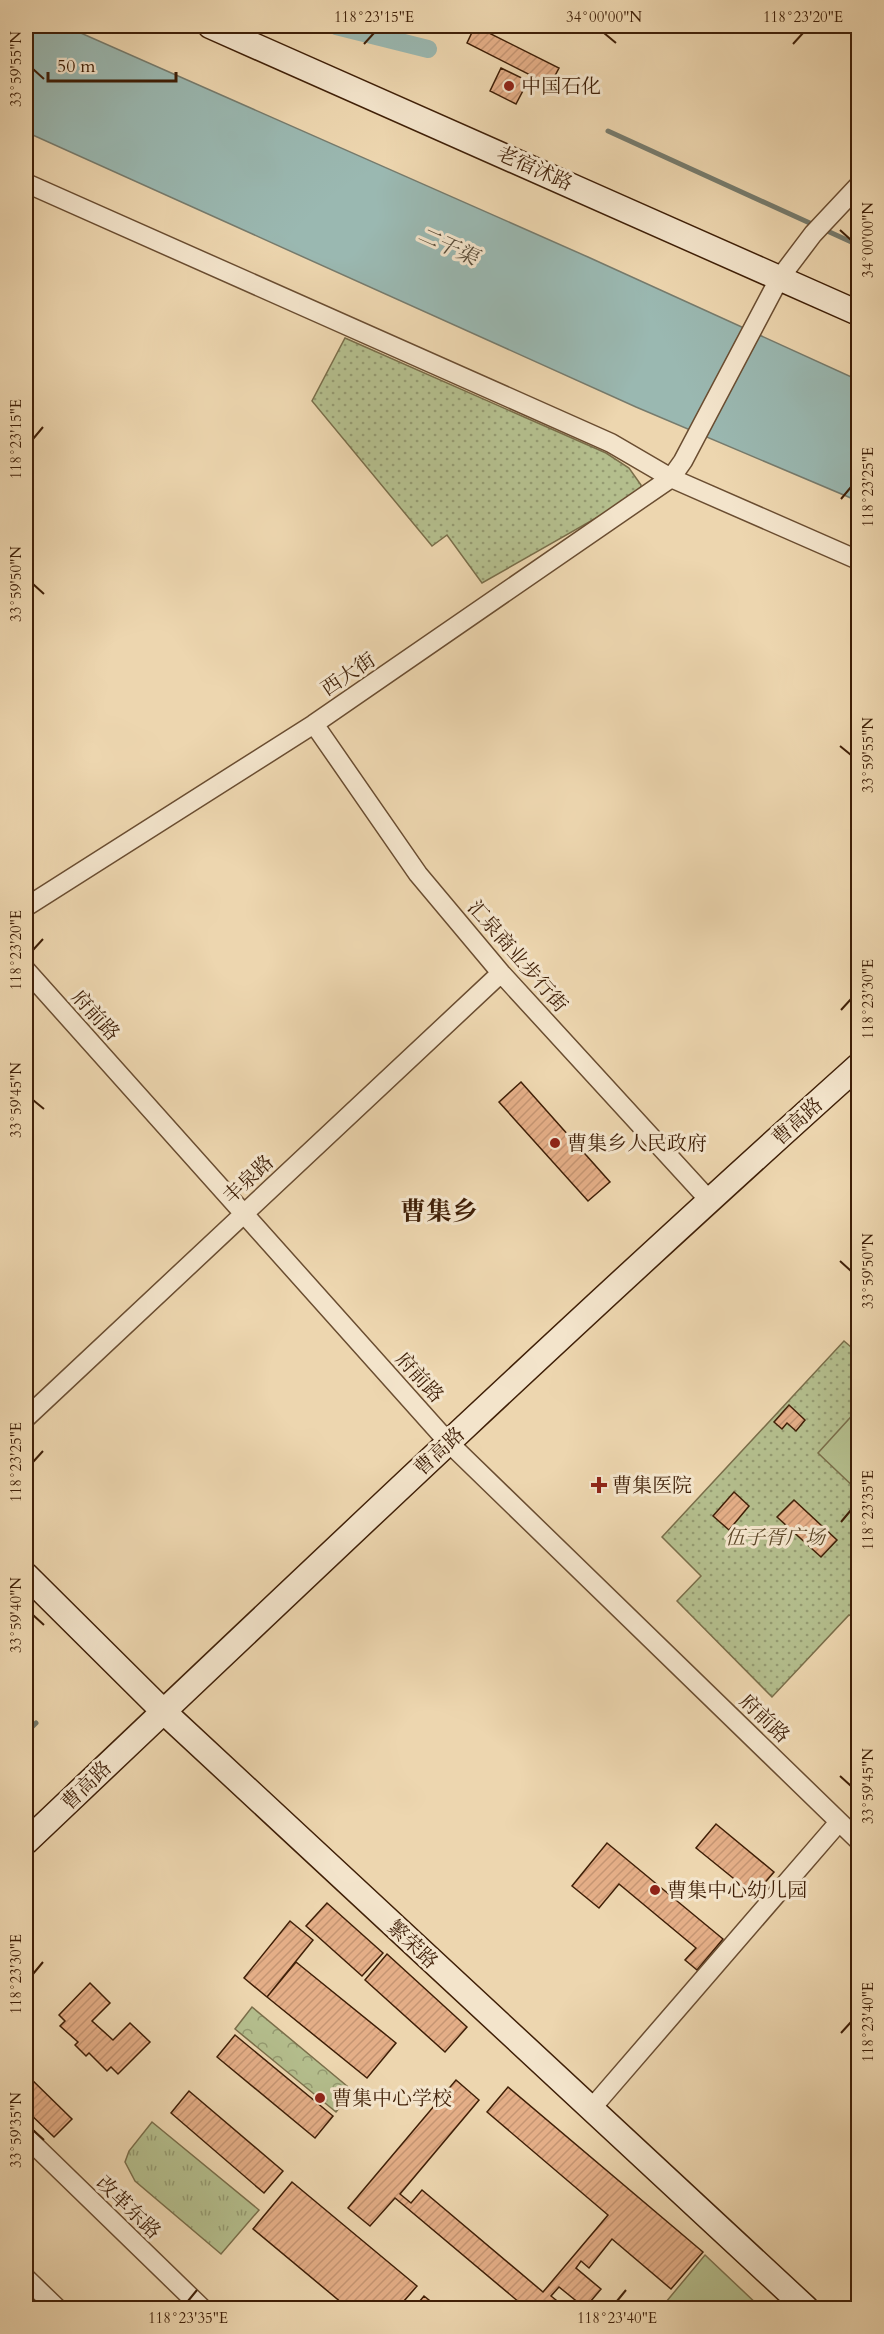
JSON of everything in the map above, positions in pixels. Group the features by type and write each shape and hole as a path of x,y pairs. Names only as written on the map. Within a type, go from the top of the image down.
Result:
{"street":[{"name":"老宿沭路","path":"210,26 858,313"},
{"path":"26,183 611,443 671,478 858,560"},
{"name":"西大街","path":"26,907 314,724 671,478 683,461 779,279 819,228 858,186"},
{"name":"汇泉商业步行街","path":"314,724 418,874 501,973 709,1200"},
{"name":"府前路","path":"26,970 448,1442 858,1840"},
{"name":"丰泉路","path":"26,1418 501,973"},
{"name":"曹高路","path":"26,1842 448,1442 709,1200 858,1066"},
{"name":"繁荣路","path":"26,1575 163,1711 806,2308"},
{"path":"591,2109 839,1821"},
{"name":"改革东路","path":"26,2137 202,2308"},
{"path":"26,2278 57,2308"}],"green space":[{"path":"345,338 606,453 629,468 641,485 640,493 482,583 447,535 432,546 312,401"},
{"name":"伍子胥广场","path":"844,1341 858,1353 858,1619 849,1615 772,1697 677,1601 701,1576 662,1537"},
{"path":"858,1409 858,1491 818,1453"},
{"path":"252,2007 353,2091 336,2112 235,2029"},
{"path":"152,2122 259,2210 221,2254 135,2181 125,2162 129,2151"},
{"path":"705,2255 761,2308 661,2308"}],"water":[{"name":"二干渠","path":"26,26 65,26 588,257 858,380 858,501 636,407 26,132"}],"building":[{"path":"475,26 559,68 550,85 467,43"},
{"name":"中国石化","path":"501,68 528,81 516,104 490,91"},
{"path":"521,1082 610,1182 588,1201 499,1102"},
{"path":"789,1405 805,1420 796,1431 787,1423 782,1429 774,1422"},
{"path":"734,1492 749,1506 729,1530 713,1516"},
{"path":"794,1500 837,1540 821,1557 777,1517"},
{"path":"716,1824 774,1872 754,1895 696,1848"},
{"path":"607,1843 723,1939 697,1970 685,1960 696,1948 619,1884 599,1908 572,1886"},
{"path":"327,1903 383,1953 362,1976 306,1926"},
{"path":"290,1921 313,1940 267,1997 244,1978"},
{"path":"387,1954 467,2027 445,2052 365,1980"},
{"path":"296,1962 396,2043 367,2078 267,1997"},
{"path":"90,1983 110,2003 92,2021 113,2040 130,2023 150,2042 118,2074 111,2067 107,2071 89,2053 86,2056 75,2045 78,2042 60,2026 65,2021 59,2015"},
{"path":"235,2035 333,2116 315,2138 217,2057"},
{"path":"26,2074 72,2119 54,2137 26,2110"},
{"path":"456,2080 479,2100 400,2194 411,2203 422,2190 543,2292 608,2215 487,2112 508,2087 703,2252 671,2289 612,2239 589,2268 581,2261 576,2268 601,2289 585,2308 559,2287 551,2296 566,2308 526,2308 395,2198 370,2226 348,2208"},
{"path":"189,2091 283,2171 264,2193 171,2113"},
{"path":"292,2182 417,2286 404,2301 413,2308 348,2308 253,2229"},
{"path":"424,2296 439,2308 414,2308"}],"waterway":[{"path":"336,26 428,49"},
{"path":"608,131 858,245"},
{"path":"26,1733 36,1723"}],"place":[{"name":"中国石化","path":"509,86"},
{"name":"曹集乡人民政府","path":"555,1143"},
{"name":"曹集医院","path":"599,1485"},
{"name":"曹集中心幼儿园","path":"655,1890"},
{"name":"曹集中心学校","path":"320,2098"}],"district":[{"name":"曹集乡","path":"439,1211"}]}
